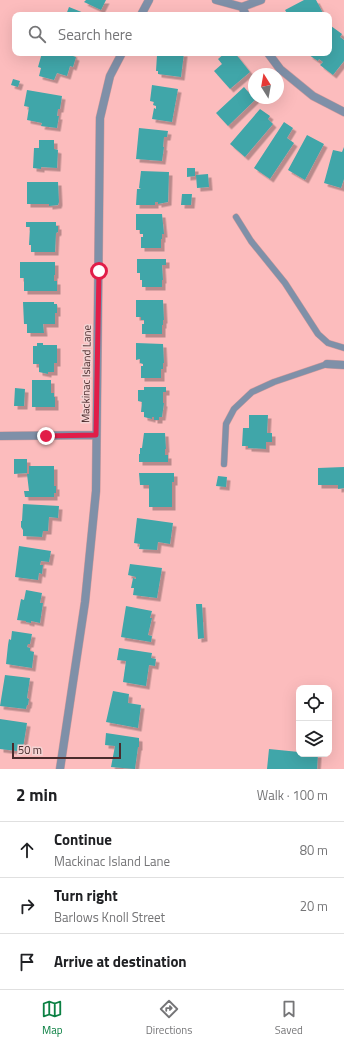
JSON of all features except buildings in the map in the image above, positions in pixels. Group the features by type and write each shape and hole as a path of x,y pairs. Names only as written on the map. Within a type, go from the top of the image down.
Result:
{"street":[{"path":"143,12 149,0"},
{"path":"216,0 244,11 262,0"},
{"name":"Mackinac Island Lane","path":"60,769 85,602 96,491 100,118 110,76 120,56"},
{"path":"270,56 280,69 313,96 344,112"},
{"path":"327,364 344,365"},
{"path":"0,436 96,435"}],"lane":[{"path":"236,217 251,241 285,283 318,334 328,343 344,348"},
{"path":"224,464 226,424 234,409 252,392 274,382 327,364"}],"route":[{"path":"46,436 96,435 99,271"}]}
